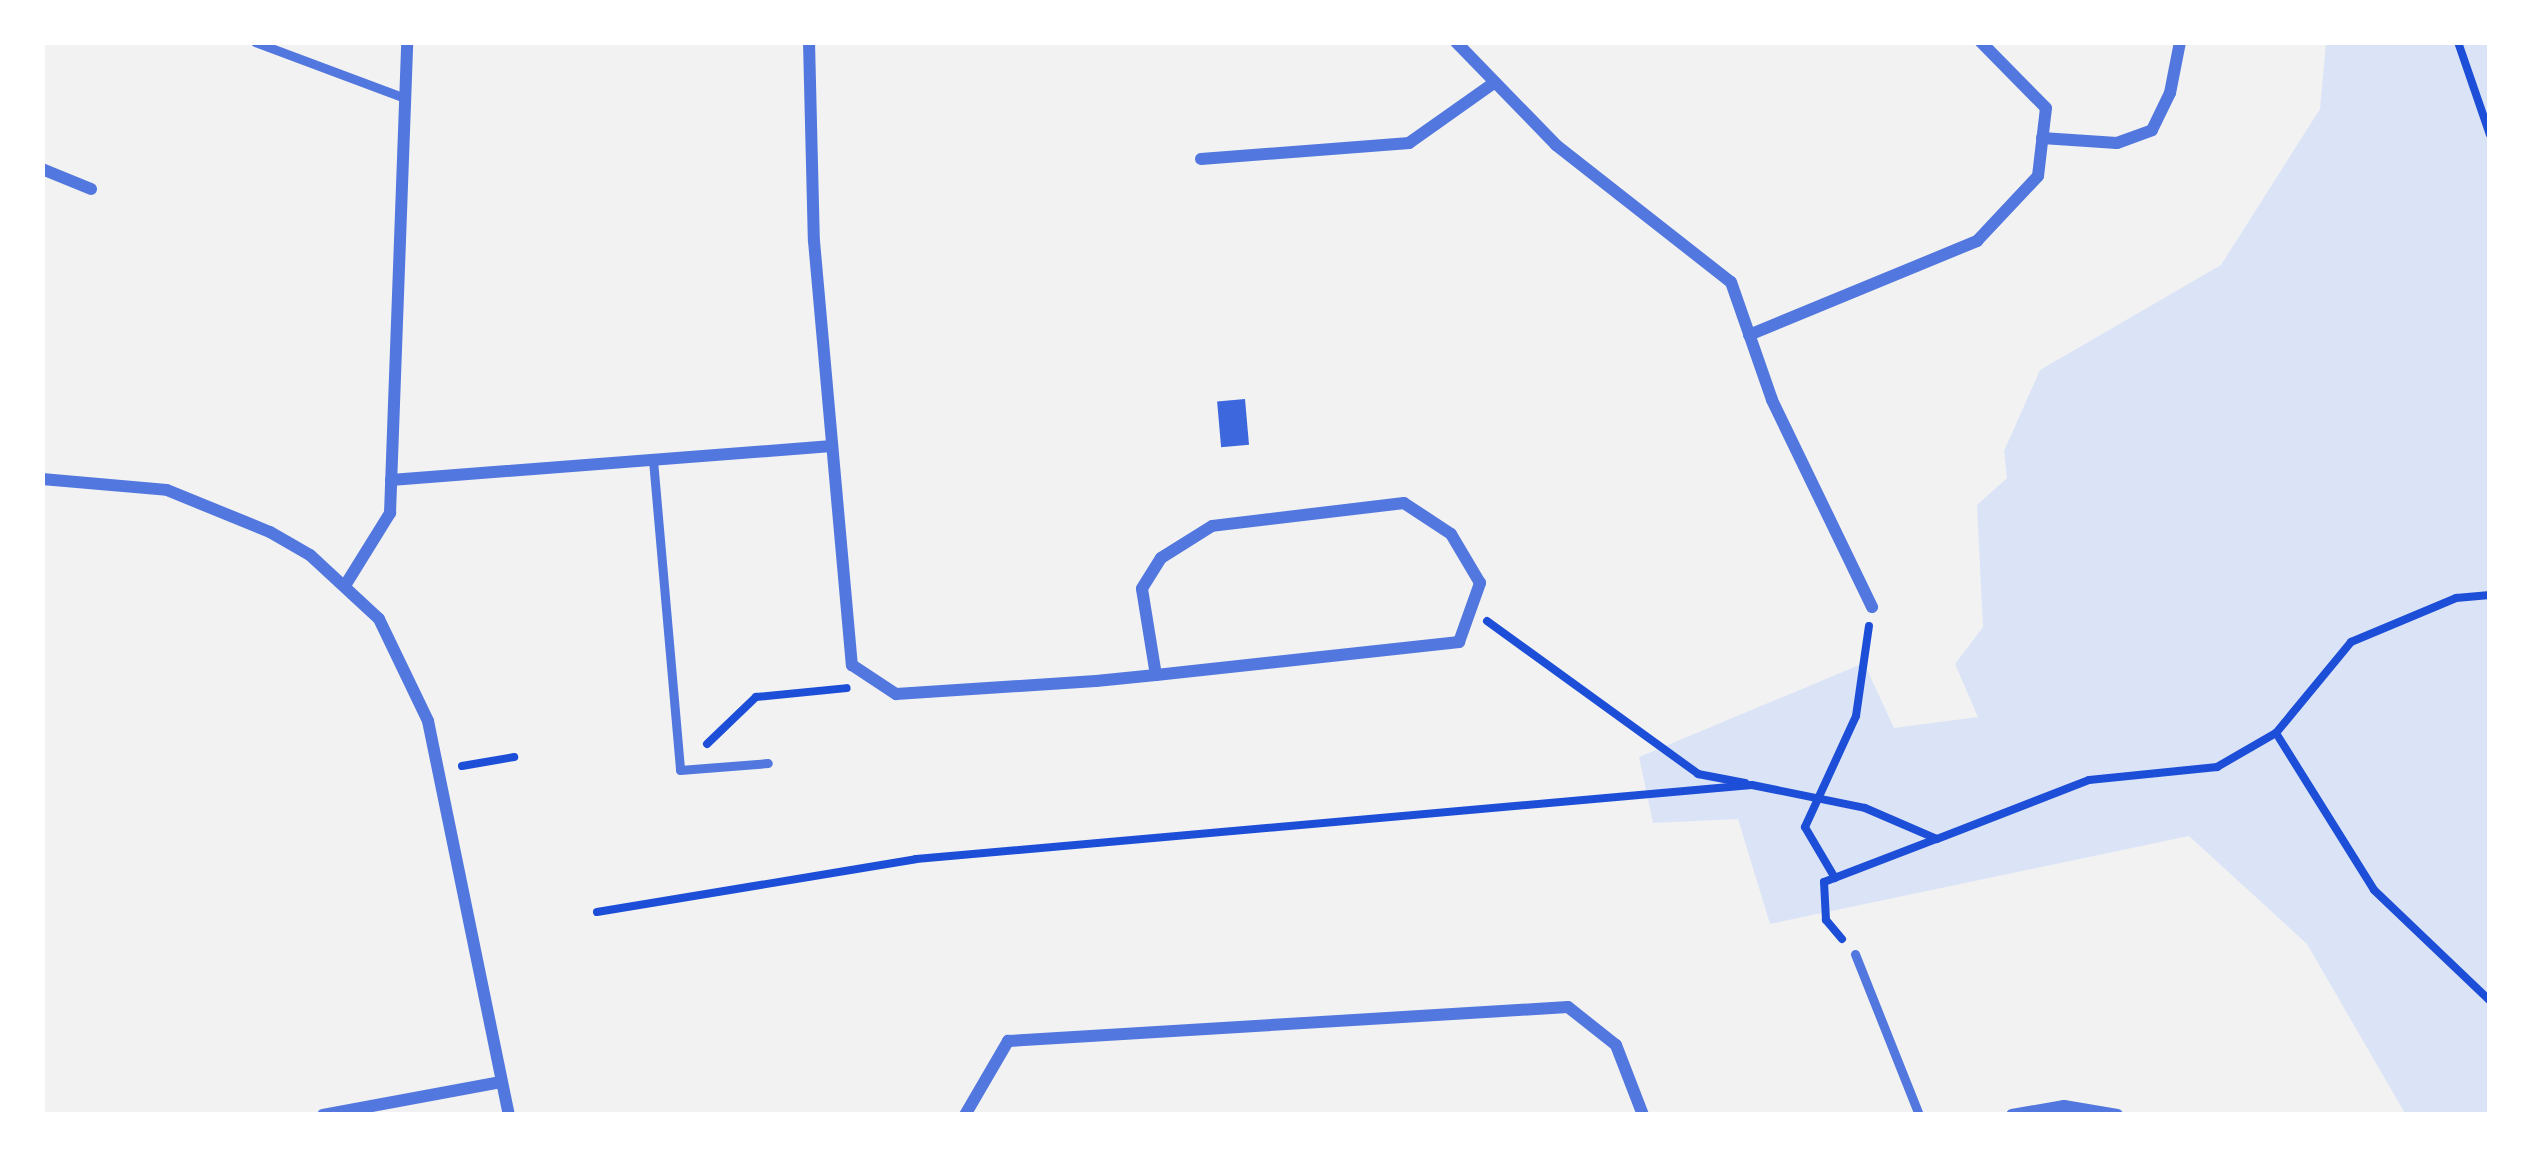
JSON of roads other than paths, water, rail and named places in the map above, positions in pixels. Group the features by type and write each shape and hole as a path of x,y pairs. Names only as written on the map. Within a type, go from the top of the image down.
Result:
{"street":[{"path":"346,584 390,512 407,42"},
{"path":"809,42 814,241 852,664 896,694 1156,675 1459,642 1480,583 1451,534 1404,502 1212,526 1161,558 1142,589 1156,675"},
{"path":"1456,42 1556,145 1731,282 1772,400 1872,607"},
{"path":"1749,335 1976,241 2038,176 2046,108 1981,42"},
{"path":"2042,138 2116,142 2152,130 2170,93 2180,42"},
{"path":"1201,159 1409,142 1495,82"},
{"path":"42,169 92,188"},
{"path":"391,479 832,446"},
{"path":"42,479 167,490 270,532 346,584 400,655 439,770 508,1115"},
{"path":"965,1115 1008,1041 1568,1007 1616,1045 1643,1115"},
{"path":"323,1115 501,1082"},
{"path":"2012,1115 2063,1106 2116,1115"}],"lane":[{"path":"255,42 405,98"},
{"path":"653,460 680,770 768,763"},
{"path":"1855,954 1919,1115"}]}
